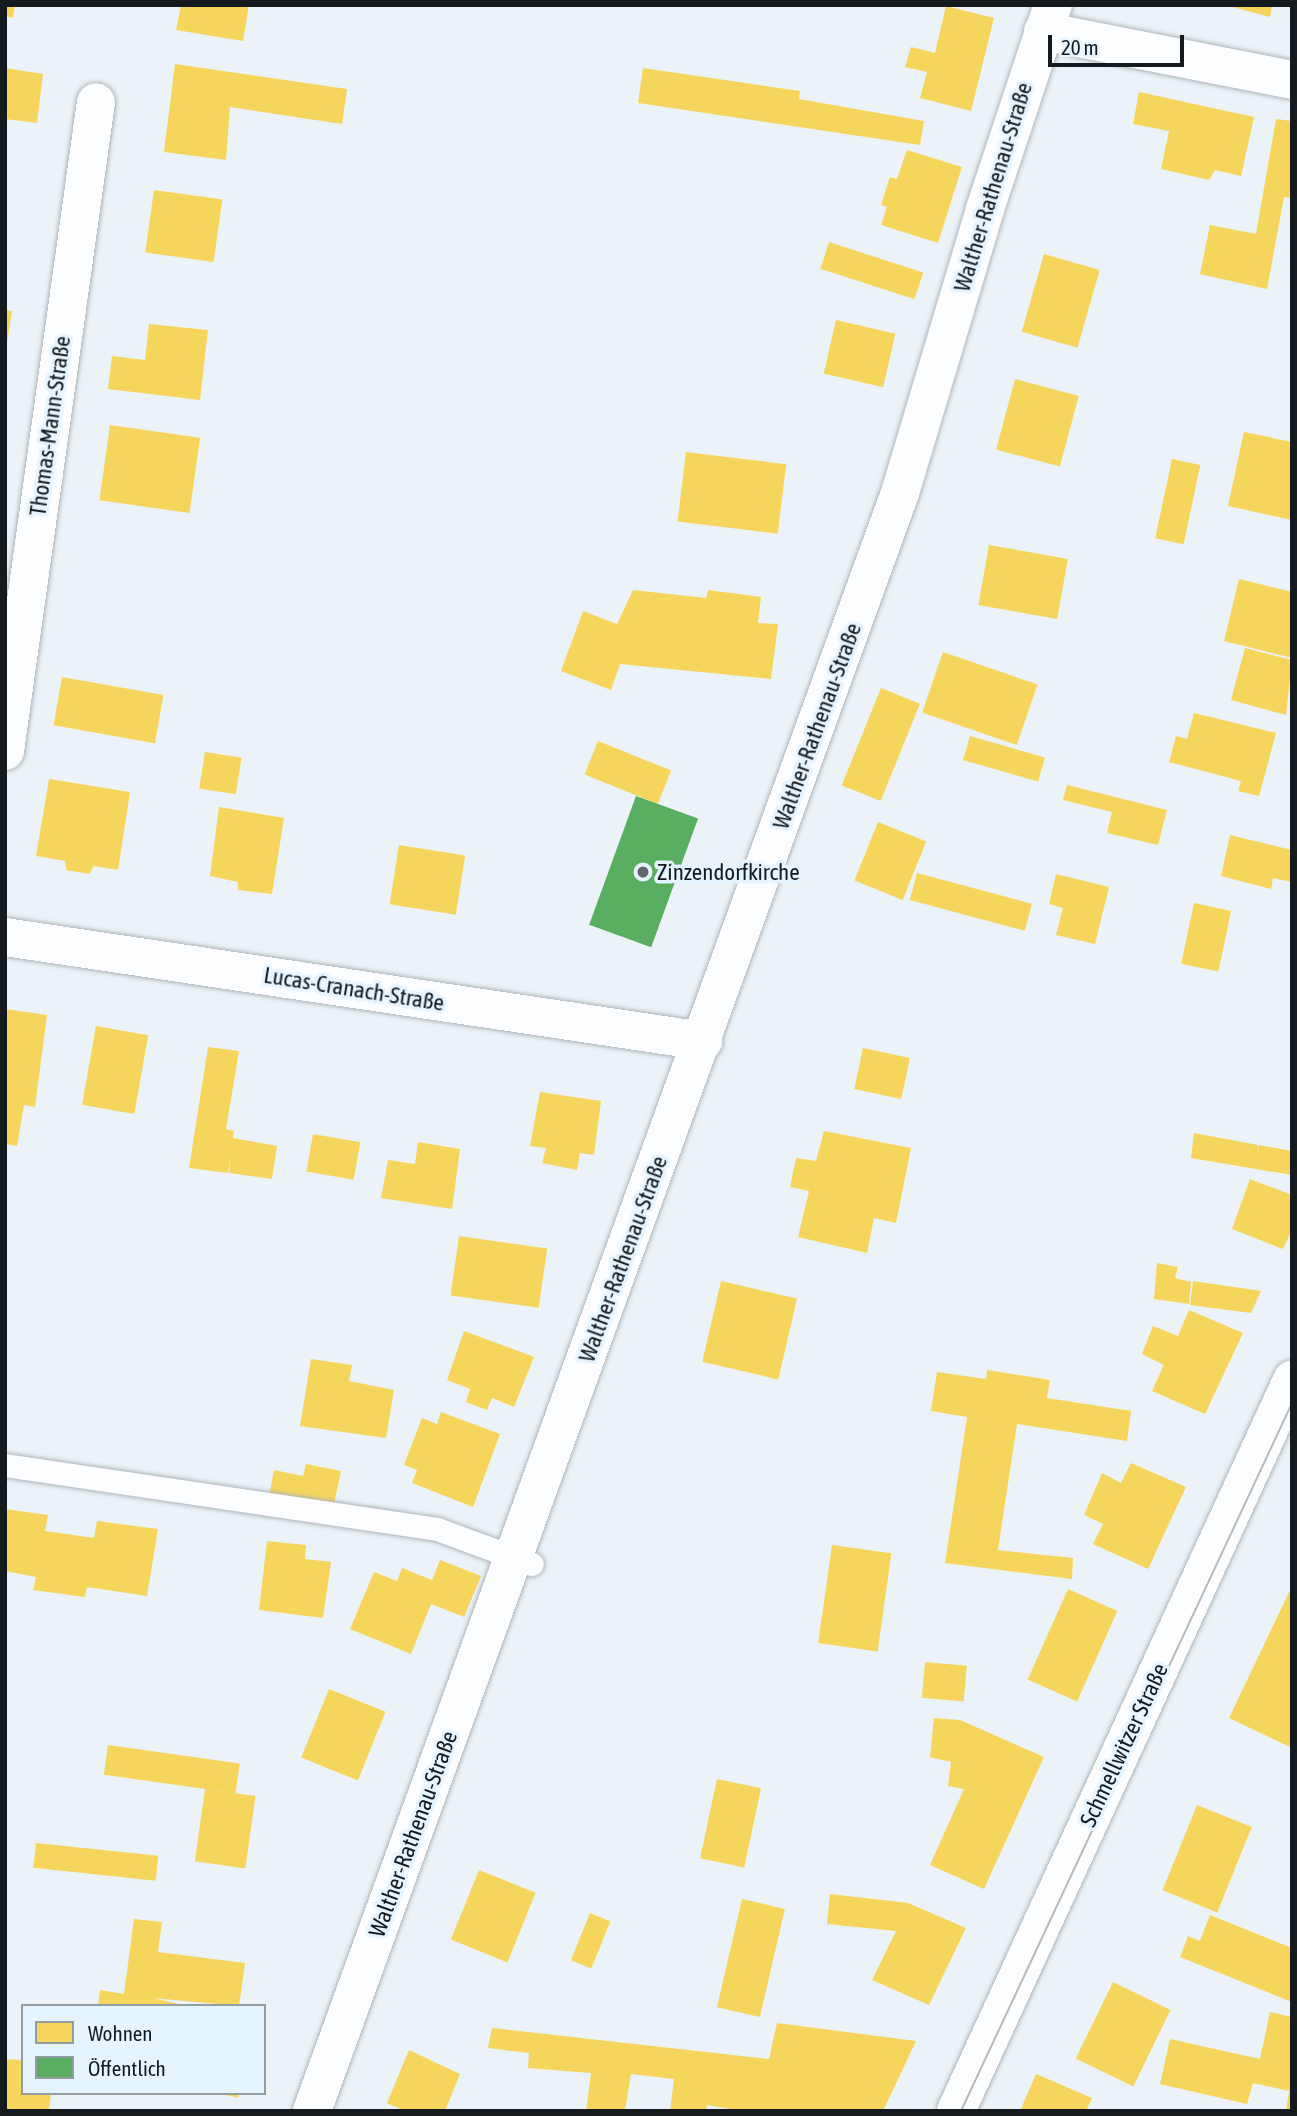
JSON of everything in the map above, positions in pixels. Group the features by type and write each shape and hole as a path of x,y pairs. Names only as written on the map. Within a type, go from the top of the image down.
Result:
{"street":[{"path":"1048,18 1292,80"},
{"name":"Walther-Rathenau-Straße","path":"312,2111 524,1560 703,1041 900,493 1048,18"},
{"name":"Thomas-Mann-Straße","path":"5,751 96,102"},
{"name":"Lucas-Cranach-Straße","path":"5,937 703,1041"},
{"name":"Schmellwitzer Straße","path":"956,2111 1292,1380"}],"lane":[{"path":"5,1465 437,1529 524,1560"}],"building: Wohnen":[{"path":"5,5 15,5 13,18 5,16"},
{"path":"181,5 249,5 243,41 176,30"},
{"path":"1225,5 1272,5 1270,17"},
{"path":"946,6 994,18 971,111 920,98 927,72 905,67 911,47 935,53"},
{"path":"175,64 347,89 342,124 230,107 226,160 164,152"},
{"path":"5,68 43,74 37,123 5,119"},
{"path":"643,68 800,91 799,99 924,121 920,145 638,103"},
{"path":"1139,92 1254,117 1241,176 1215,170 1209,180 1161,169 1169,131 1133,124"},
{"path":"1276,119 1292,121 1292,198 1284,197 1267,289 1200,274 1210,225 1256,234"},
{"path":"907,150 962,167 938,243 881,225 887,207 881,205 890,177 897,179"},
{"path":"154,190 222,200 214,262 145,252"},
{"path":"829,242 923,273 915,299 820,269"},
{"path":"1044,254 1100,270 1077,348 1022,332"},
{"path":"5,310 12,311 7,343 5,342"},
{"path":"836,320 895,334 883,387 824,374"},
{"path":"149,324 208,330 200,400 108,389 112,356 145,360"},
{"path":"1015,379 1079,396 1060,467 996,450"},
{"path":"110,425 200,438 190,513 99,500"},
{"path":"1244,432 1292,442 1292,520 1228,506"},
{"path":"686,452 786,464 778,534 677,521"},
{"path":"1172,459 1200,465 1184,544 1155,538"},
{"path":"989,545 1068,559 1057,619 978,605"},
{"path":"1239,579 1292,592 1292,658 1224,641"},
{"path":"633,590 706,598 708,590 761,597 758,623 778,624 771,679 620,664 611,690 561,671 583,611 617,624"},
{"path":"1245,648 1292,660 1286,715 1231,700"},
{"path":"943,652 1038,685 1017,745 922,713"},
{"path":"62,677 163,695 155,743 53,725"},
{"path":"881,688 920,704 881,801 842,785"},
{"path":"1194,713 1276,733 1259,796 1238,791 1241,781 1169,762 1176,736 1187,739"},
{"path":"970,736 1045,757 1038,782 963,760"},
{"path":"598,741 671,771 658,804 585,774"},
{"path":"205,752 242,758 236,794 199,789"},
{"path":"49,779 130,792 118,870 94,866 89,874 66,870 65,861 36,856"},
{"path":"1067,785 1167,810 1158,845 1107,833 1112,812 1063,800"},
{"path":"219,807 284,818 272,894 238,890 238,882 210,876"},
{"path":"878,822 926,841 903,900 854,880"},
{"path":"1230,835 1292,850 1292,882 1273,878 1271,889 1221,876"},
{"path":"399,845 465,855 456,915 390,904"},
{"path":"917,873 1032,904 1025,931 910,900"},
{"path":"1056,874 1109,887 1095,944 1056,935 1063,908 1049,904"},
{"path":"1194,903 1231,911 1218,972 1181,964"},
{"path":"5,1009 47,1015 35,1107 24,1105 17,1146 5,1144"},
{"path":"96,1026 148,1035 134,1114 82,1105"},
{"path":"208,1047 239,1051 226,1129 234,1131 233,1138 277,1146 272,1179 229,1173 231,1154 228,1173 189,1168"},
{"path":"863,1048 910,1058 901,1099 854,1089"},
{"path":"540,1092 601,1101 594,1155 580,1153 577,1170 542,1163 546,1148 530,1146"},
{"path":"824,1131 911,1148 896,1223 874,1218 867,1253 798,1237 809,1191 790,1187 796,1158 816,1161"},
{"path":"1194,1133 1258,1145 1257,1153 1259,1145 1292,1151 1292,1175 1191,1158"},
{"path":"313,1134 360,1142 354,1180 306,1171"},
{"path":"418,1142 460,1149 452,1209 381,1198 388,1160 415,1164"},
{"path":"1250,1179 1292,1195 1292,1230 1283,1249 1232,1229"},
{"path":"459,1236 547,1248 539,1308 451,1295"},
{"path":"1157,1263 1178,1267 1175,1278 1191,1282 1189,1304 1154,1299"},
{"path":"721,1281 797,1299 778,1379 702,1362"},
{"path":"1193,1281 1261,1291 1251,1313 1190,1305"},
{"path":"1189,1310 1243,1333 1205,1414 1152,1391 1164,1365 1142,1354 1153,1326 1178,1336"},
{"path":"464,1331 534,1357 514,1407 492,1398 487,1410 466,1402 470,1389 447,1380"},
{"path":"311,1359 352,1365 349,1381 394,1390 386,1438 300,1426"},
{"path":"987,1370 1050,1380 1047,1398 1131,1411 1127,1441 1017,1424 998,1550 1073,1558 1072,1579 945,1563 967,1417 931,1411 937,1372 986,1379"},
{"path":"441,1412 500,1434 473,1507 412,1483 417,1470 404,1465 422,1418 437,1424"},
{"path":"1131,1463 1186,1487 1148,1569 1093,1544 1103,1524 1084,1515 1102,1473 1121,1483"},
{"path":"306,1464 341,1471 333,1509 269,1496 274,1470 303,1476"},
{"path":"5,1509 48,1515 45,1531 94,1538 97,1521 158,1529 147,1596 87,1587 85,1597 33,1590 36,1577 5,1571"},
{"path":"267,1541 306,1545 305,1559 331,1562 323,1618 259,1610"},
{"path":"832,1545 891,1553 878,1651 818,1643"},
{"path":"440,1560 481,1576 464,1617 431,1604 411,1654 350,1629 374,1572 397,1581 402,1568 432,1580"},
{"path":"1292,1586 1292,1748 1229,1718"},
{"path":"1068,1589 1117,1611 1077,1701 1028,1679"},
{"path":"925,1662 967,1666 964,1702 922,1698"},
{"path":"329,1689 386,1712 358,1780 301,1758"},
{"path":"934,1718 960,1720 1044,1757 984,1889 930,1865 964,1789 948,1786 951,1762 930,1757"},
{"path":"108,1745 240,1764 236,1793 104,1775"},
{"path":"717,1779 761,1788 744,1868 700,1858"},
{"path":"205,1789 256,1796 245,1868 195,1861"},
{"path":"1197,1805 1252,1827 1217,1912 1163,1890"},
{"path":"36,1843 158,1856 156,1881 33,1868"},
{"path":"479,1870 536,1893 507,1962 451,1940"},
{"path":"830,1894 908,1903 966,1928 929,2005 872,1980 896,1931 827,1924"},
{"path":"742,1899 785,1909 760,2017 717,2007"},
{"path":"590,1913 610,1921 591,1969 571,1960"},
{"path":"1210,1915 1292,1948 1292,2002 1180,1957 1188,1936 1200,1941"},
{"path":"134,1919 162,1922 158,1952 245,1963 239,2004 152,1998 179,2004 98,2004 100,1990 124,1994"},
{"path":"1113,1982 1171,2010 1133,2086 1076,2058"},
{"path":"1270,2012 1292,2017 1292,2111 1286,2111 1289,2091 1253,2083 1247,2104 1160,2084 1170,2039 1260,2059"},
{"path":"777,2023 916,2041 883,2111 742,2111 707,2105 706,2111 670,2111 674,2079 631,2074 625,2111 586,2111 591,2073 528,2068 529,2053 488,2048 492,2028 769,2059"},
{"path":"409,2050 460,2074 445,2111 405,2111 387,2103"},
{"path":"5,2059 21,2060 21,2095 51,2095 49,2111 5,2111"},
{"path":"1036,2074 1092,2098 1086,2111 1020,2111"}],"building: Öffentlich":[{"name":"Zinzendorfkirche","path":"636,796 698,819 651,947 589,925"}],"tram line":[{"path":"961,2111 1292,1403"}],"place":[{"name":"Zinzendorfkirche","path":"643,872"}]}
